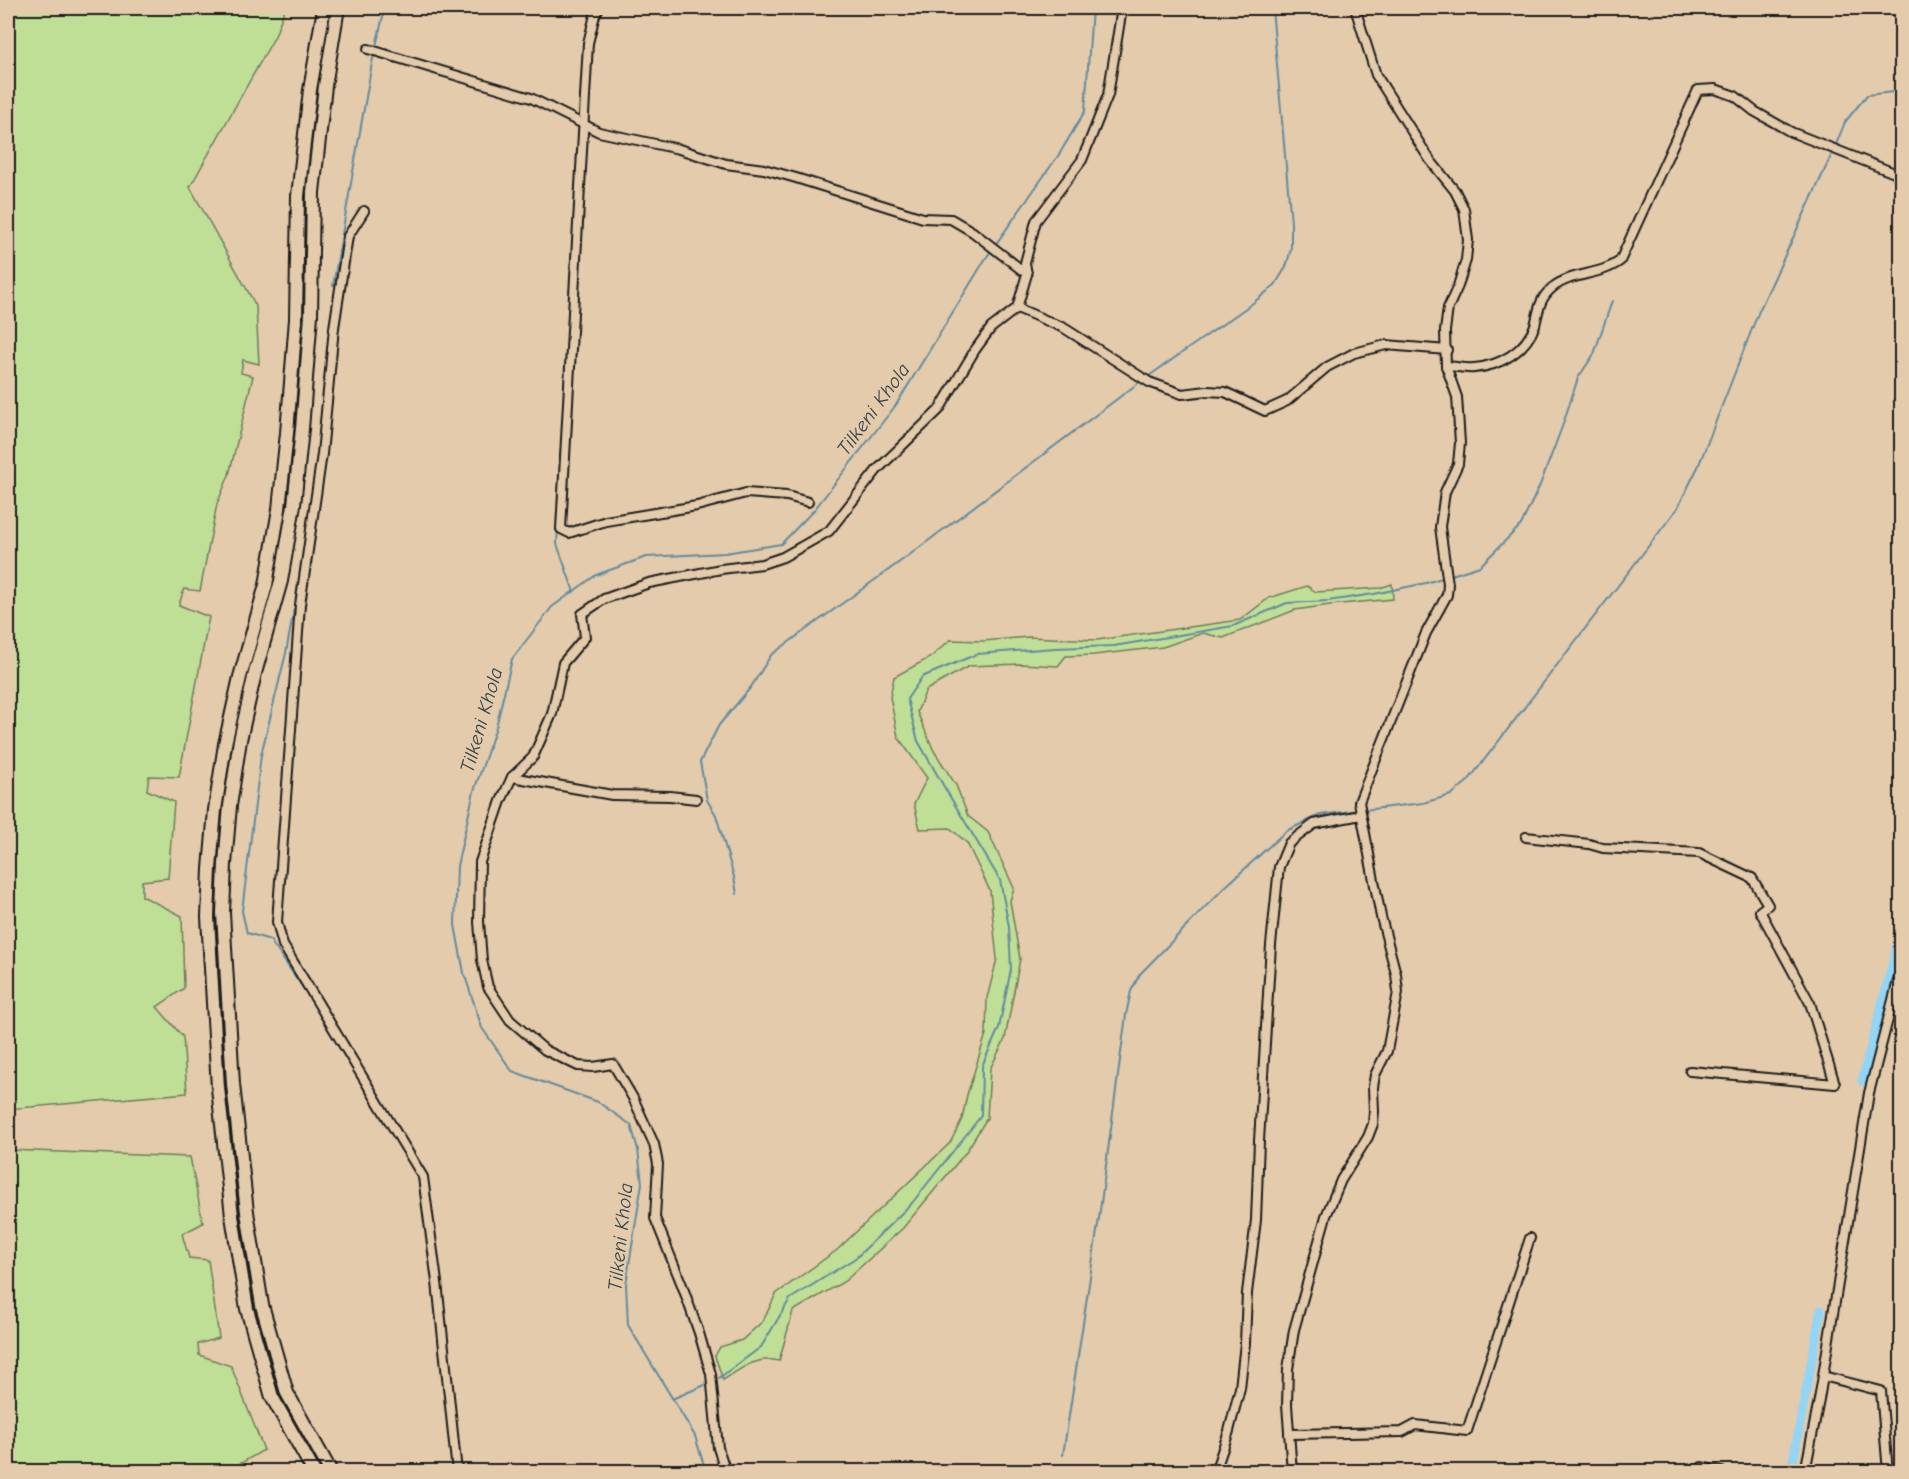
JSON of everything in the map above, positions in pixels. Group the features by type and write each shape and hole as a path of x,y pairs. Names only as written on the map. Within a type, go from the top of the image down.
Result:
{"main road":[{"path":"314,1472 272,1397 247,1309 232,1216 218,1088 208,917 212,845 225,744 240,677 266,585 279,509 296,319 298,196 310,90 324,8"},
{"path":"331,1472 287,1393 262,1305 247,1212 233,1084 223,913 229,817 240,740 255,673 281,581 294,505 311,315 313,192 338,8"}],"street":[{"path":"599,8 588,43 561,529 569,533 606,521 697,506 746,493 787,496 808,502"},
{"path":"726,1472 718,1448 711,1374 682,1285 655,1218 658,1164 654,1144 633,1098 613,1064 594,1067 578,1066 545,1050 510,1020 488,987 482,960 479,922 480,862 501,801 512,777 533,757 552,714 563,663 585,637 582,614 604,599 649,583 721,569 762,564 783,557 829,531 877,470 939,410 991,328 1017,308 1028,273 1025,263 1036,221 1082,160 1108,95 1122,8"},
{"path":"1292,1472 1288,1369 1294,1330 1326,1216 1341,1180 1368,1137 1373,1124 1373,1087 1387,1051 1398,992 1359,802 1426,633 1447,595 1448,584 1440,527 1445,492 1458,464 1460,443 1457,397 1446,366 1445,331 1448,308 1466,260 1468,240 1464,208 1455,191 1430,160 1376,75 1355,8"},
{"path":"373,51 531,98 599,132 679,149 726,164 764,169 923,218 951,219 973,232 1028,273"},
{"path":"1446,366 1473,368 1493,364 1512,355 1526,343 1542,299 1553,287 1572,278 1612,267 1620,261 1698,90 1715,89 1735,96 1754,111 1791,132 1902,176"},
{"path":"364,212 348,236 334,328 322,454 300,604 277,922 282,945 423,1177 457,1472"},
{"path":"1017,308 1064,328 1149,382 1182,394 1207,390 1225,392 1265,411 1287,401 1327,368 1354,353 1386,345 1447,350"},
{"path":"512,777 612,795 696,799"},
{"path":"1215,1472 1240,1388 1245,1342 1247,1293 1256,1220 1258,1141 1270,957 1279,867 1289,843 1314,824 1360,815"},
{"path":"1526,837 1589,844 1603,848 1699,853 1752,878 1768,905 1760,911 1810,1003 1835,1084 1690,1071"},
{"path":"1805,1472 1869,1093 1902,965"},
{"path":"1289,1434 1402,1432 1415,1425 1467,1431 1530,1238"},
{"path":"1823,1376 1881,1391 1888,1472"},
{"path":"1702,1467 1722,1472"}],"green space":[{"path":"8,8 285,8 275,36 190,187 256,306 259,364 243,360 241,373 253,376 229,475 217,504 200,591 184,589 179,605 209,617 179,777 149,776 147,790 174,802 168,878 142,881 142,896 182,916 184,988 157,1007 183,1037 187,1093 8,1109"},
{"path":"1392,584 1393,599 1295,610 1223,638 1203,633 1163,647 1066,656 1058,666 1021,664 969,666 926,690 917,712 934,751 956,785 968,816 988,832 1014,888 1010,901 1020,959 1005,1039 990,1069 987,1118 966,1152 903,1228 845,1281 793,1311 779,1361 756,1362 743,1367 723,1380 715,1356 720,1347 742,1340 763,1321 776,1294 837,1250 950,1143 962,1119 986,1034 987,998 997,959 990,891 967,843 950,828 920,829 914,804 927,778 898,737 890,697 894,677 931,657 950,640 983,641 1028,637 1097,640 1240,620 1269,598 1307,586 1316,592 1380,588"},
{"path":"8,1150 190,1157 203,1223 182,1234 189,1258 208,1260 219,1338 198,1344 199,1355 231,1366 264,1450 232,1468 233,1471 8,1471"}],"waterway":[{"path":"333,286 372,63 385,8"},
{"path":"587,32 594,8"},
{"name":"Tilkeni Khola","path":"706,1472 695,1436 628,1325 626,1284 642,1183 638,1150 631,1125 598,1102 512,1071 482,1028 464,973 455,925 457,866 474,791 496,727 512,659 552,607 596,575 646,557 725,553 781,544 814,510 896,405 986,258 1060,153 1085,111 1092,8"},
{"path":"1146,378 1253,303 1275,285 1286,267 1291,249 1291,223 1272,8"},
{"path":"1835,147 1845,122 1867,95 1902,91"},
{"path":"1364,810 1423,803 1451,795 1468,781 1677,509 1698,467 1759,311 1833,152"},
{"path":"719,1378 761,1347 790,1299 857,1257 912,1203 981,1116 982,1066 999,1028 1011,969 1009,927 1000,880 918,741 907,699 922,677 977,654 1114,646 1233,626 1287,603 1328,601 1374,594 1426,583 1480,566 1521,525 1540,485 1578,378 1594,354 1612,301"},
{"path":"560,484 569,310"},
{"path":"737,894 716,815 707,800 700,762 719,725 751,687 771,655 912,553 1141,381"},
{"path":"558,528 557,544 574,592"},
{"path":"294,609 286,653 261,755 242,911 247,933 270,940 319,1011"},
{"path":"1063,1455 1131,991 1140,974 1224,888 1286,831 1320,815 1358,810"},
{"path":"1862,1081 1902,928"},
{"path":"431,1264 434,1288"},
{"path":"1791,1472 1821,1310"},
{"path":"672,1399 705,1385"}]}
